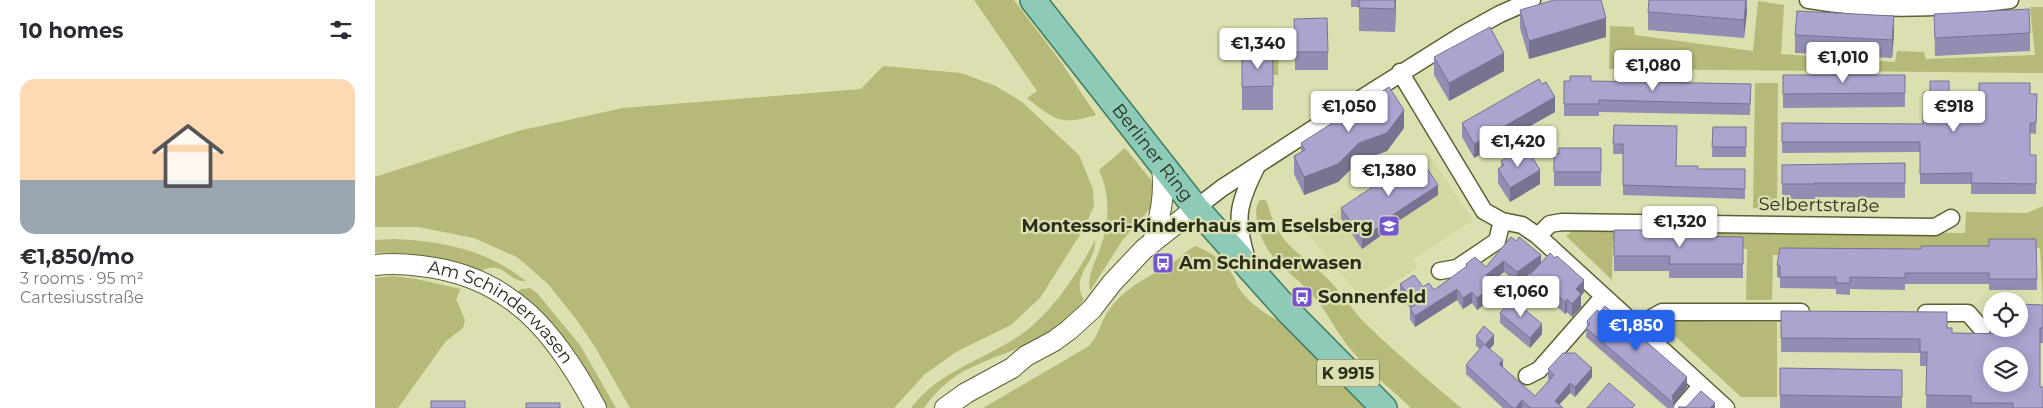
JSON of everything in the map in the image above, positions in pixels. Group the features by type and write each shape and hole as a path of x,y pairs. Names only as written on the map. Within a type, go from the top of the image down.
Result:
{"main road":[{"name":"Berliner Ring","path":"1033,0 1196,208 1251,271 1384,408"}],"street":[{"path":"945,408 966,393 1012,368 1026,356 1054,341 1069,330 1092,309 1112,283 1153,242 1216,192 1400,72 1500,14 1532,0"},
{"path":"1808,0 1875,8 1951,6 2010,0"},
{"path":"1400,72 1484,211 1502,221 1522,225 1537,236 1725,408"},
{"path":"1153,242 1163,207 1165,188 1162,165"},
{"path":"1251,271 1242,242 1239,219 1243,192 1258,165"},
{"name":"Selbertstraße","path":"1537,236 1550,224 1562,222 1935,227 1951,218"},
{"path":"1440,271 1457,268 1497,241 1502,221"},
{"name":"Am Schinderwasen","path":"375,265 409,265 459,273 483,282 511,299 531,315 566,356 596,408"},
{"path":"1527,376 1539,370 1603,297"},
{"path":"1639,329 1662,312 1818,312"},
{"path":"1912,313 1968,313 1982,329"},
{"path":"931,408 946,390 968,376 993,364 1026,356"},
{"path":"1682,408 1701,386"}],"shaded area":[{"path":"974,0 1014,0 1061,62 1096,115 1074,120 1059,119 1027,98 1037,91"},
{"path":"1758,1 1784,5 1781,54 1895,62 1897,51 1924,52 1926,59 2035,55 2030,7 2043,7 2043,73 1609,69 1610,26 1634,27 1635,35 1753,51"},
{"path":"1266,49 1279,49 1278,75 1265,74"},
{"path":"883,66 961,73 996,86 1022,102 1079,155 1093,189 1094,206 1083,230 1040,298 1011,325 956,352 925,374 894,408 630,408 595,347 576,319 548,284 517,257 474,238 418,227 375,227 375,177 518,131 623,108 861,89"},
{"path":"1755,83 1778,83 1777,208 1753,208"},
{"path":"1125,148 1151,180 1154,193 1153,205 1122,241 1090,291 1091,273 1104,237 1107,217 1107,198 1099,170"},
{"name":"Montessori-Kinderhaus am Eselsberg","path":"1427,152 1473,220 1413,260 1417,268 1365,302 1306,232"},
{"path":"1260,200 1267,202 1277,229 1290,246 1327,278 1369,327 1461,408 1411,408 1362,363 1316,299 1281,265 1266,247 1257,222 1256,213"},
{"path":"2043,206 2043,307 2040,248 1991,247 1907,256 1773,255 1772,300 1746,300 1747,249 1675,250 1675,243 1613,242 1612,280 1566,236 1573,231 1965,233 1966,212 2027,213"},
{"path":"394,239 430,242 464,249 496,262 526,281 515,279 500,269 495,268 482,271 430,256 375,253 375,240"},
{"path":"1095,240 1092,256 1081,276 1080,291 1084,300 1073,314 1047,334 1032,342 970,368 956,376 939,390 924,408 911,408 922,395 947,376 1016,338 1040,319 1071,281"},
{"path":"1195,246 1212,254 1222,262 1234,277 1237,286 1250,301 1260,310 1277,320 1369,408 983,408 1089,346 1108,311 1119,298"},
{"path":"393,276 461,289 456,299 465,320 463,328 446,341 398,408 375,408 375,278"},
{"path":"530,288 537,293 580,345 616,408 607,408 581,361 556,328 516,293 521,289"},
{"path":"1669,321 1777,322 1777,397 1741,397 1661,323"}],"building":[{"path":"1359,0 1395,0 1395,9 1359,8"},
{"path":"1554,0 1601,0 1606,18 1529,41 1520,10"},
{"path":"1649,0 1746,0 1744,20 1648,12"},
{"path":"2029,9 2030,33 1935,38 1934,14"},
{"path":"1797,11 1894,16 1892,40 1795,35"},
{"path":"1327,18 1328,52 1295,52 1294,19"},
{"path":"1490,27 1504,53 1449,83 1434,57"},
{"path":"1273,52 1273,86 1242,87 1242,53"},
{"path":"1783,75 1905,75 1905,93 1783,94"},
{"path":"1570,76 1591,76 1591,81 1751,84 1750,104 1599,100 1599,104 1564,104 1564,81 1570,81"},
{"path":"1539,79 1542,84 1546,82 1555,97 1474,144 1462,123"},
{"path":"1930,81 1949,81 1949,92 1956,94 1979,94 1979,83 2030,83 2030,94 2037,94 2036,123 2030,123 2030,155 2036,155 2036,184 1971,183 1972,173 1920,174 1920,142 1782,142 1782,123 1923,124 1924,92 1930,92"},
{"path":"1389,87 1404,110 1387,133 1359,143 1338,164 1304,177 1294,156 1305,150 1301,143"},
{"path":"1614,125 1677,126 1676,166 1698,166 1698,169 1745,169 1745,189 1623,185 1623,144 1613,144"},
{"path":"1713,127 1746,127 1746,147 1712,147"},
{"path":"1559,148 1601,148 1601,172 1554,172 1554,154 1559,154"},
{"path":"1518,150 1521,155 1528,150 1540,170 1510,188 1498,169 1504,165 1501,161"},
{"path":"1419,156 1438,185 1382,222 1383,224 1362,239 1341,208"},
{"path":"1905,163 1905,183 1782,184 1782,165"},
{"path":"1614,230 1657,230 1657,236 1743,237 1743,264 1669,264 1670,256 1614,256"},
{"path":"1511,237 1516,241 1519,237 1541,255 1517,272 1504,261 1486,275 1494,286 1477,298 1472,292 1463,298 1457,289 1415,316 1410,308 1415,305 1400,284 1414,275 1423,287 1429,283 1434,290 1467,266 1466,264 1475,257 1486,267"},
{"path":"1989,239 2036,239 2037,279 1989,279 1989,273 1905,273 1905,278 1850,277 1850,283 1836,283 1836,277 1780,277 1780,266 1777,265 1780,248 1921,249 1921,246 1989,246"},
{"path":"1550,253 1555,258 1557,256 1584,280 1576,289 1581,294 1572,304 1567,299 1565,302 1548,286 1545,290 1529,276"},
{"path":"1512,299 1542,324 1530,338 1500,313"},
{"path":"2028,304 2043,305 2043,328 2040,328 2040,387 2043,387 2043,408 2013,408 2013,403 1971,403 1971,396 1926,395 1927,352 1920,352 1920,339 1781,338 1781,311 1947,312 1947,328 1952,328 1952,333 1983,334 1983,337 2028,337"},
{"path":"1605,306 1687,377 1672,396 1674,404 1586,328 1590,324 1587,321 1597,310 1600,312"},
{"path":"1484,326 1494,335 1485,345 1503,360 1499,364 1535,396 1554,375 1548,369 1563,353 1575,353 1592,368 1575,387 1570,383 1555,401 1563,408 1531,408 1522,400 1516,408 1513,408 1466,365 1484,344 1476,336"},
{"path":"1780,368 1902,370 1902,397 1780,395"},
{"path":"1609,383 1635,405 1632,408 1587,408"},
{"path":"1701,391 1715,403 1710,408 1678,407 1686,407"},
{"path":"431,401 465,401 465,408 431,408"},
{"path":"526,403 560,403 560,408 526,408"}],"place":[{"name":"Montessori-Kinderhaus am Eselsberg","path":"1389,226"},
{"name":"Am Schinderwasen","path":"1163,263"},
{"name":"Sonnenfeld","path":"1302,297"}]}
